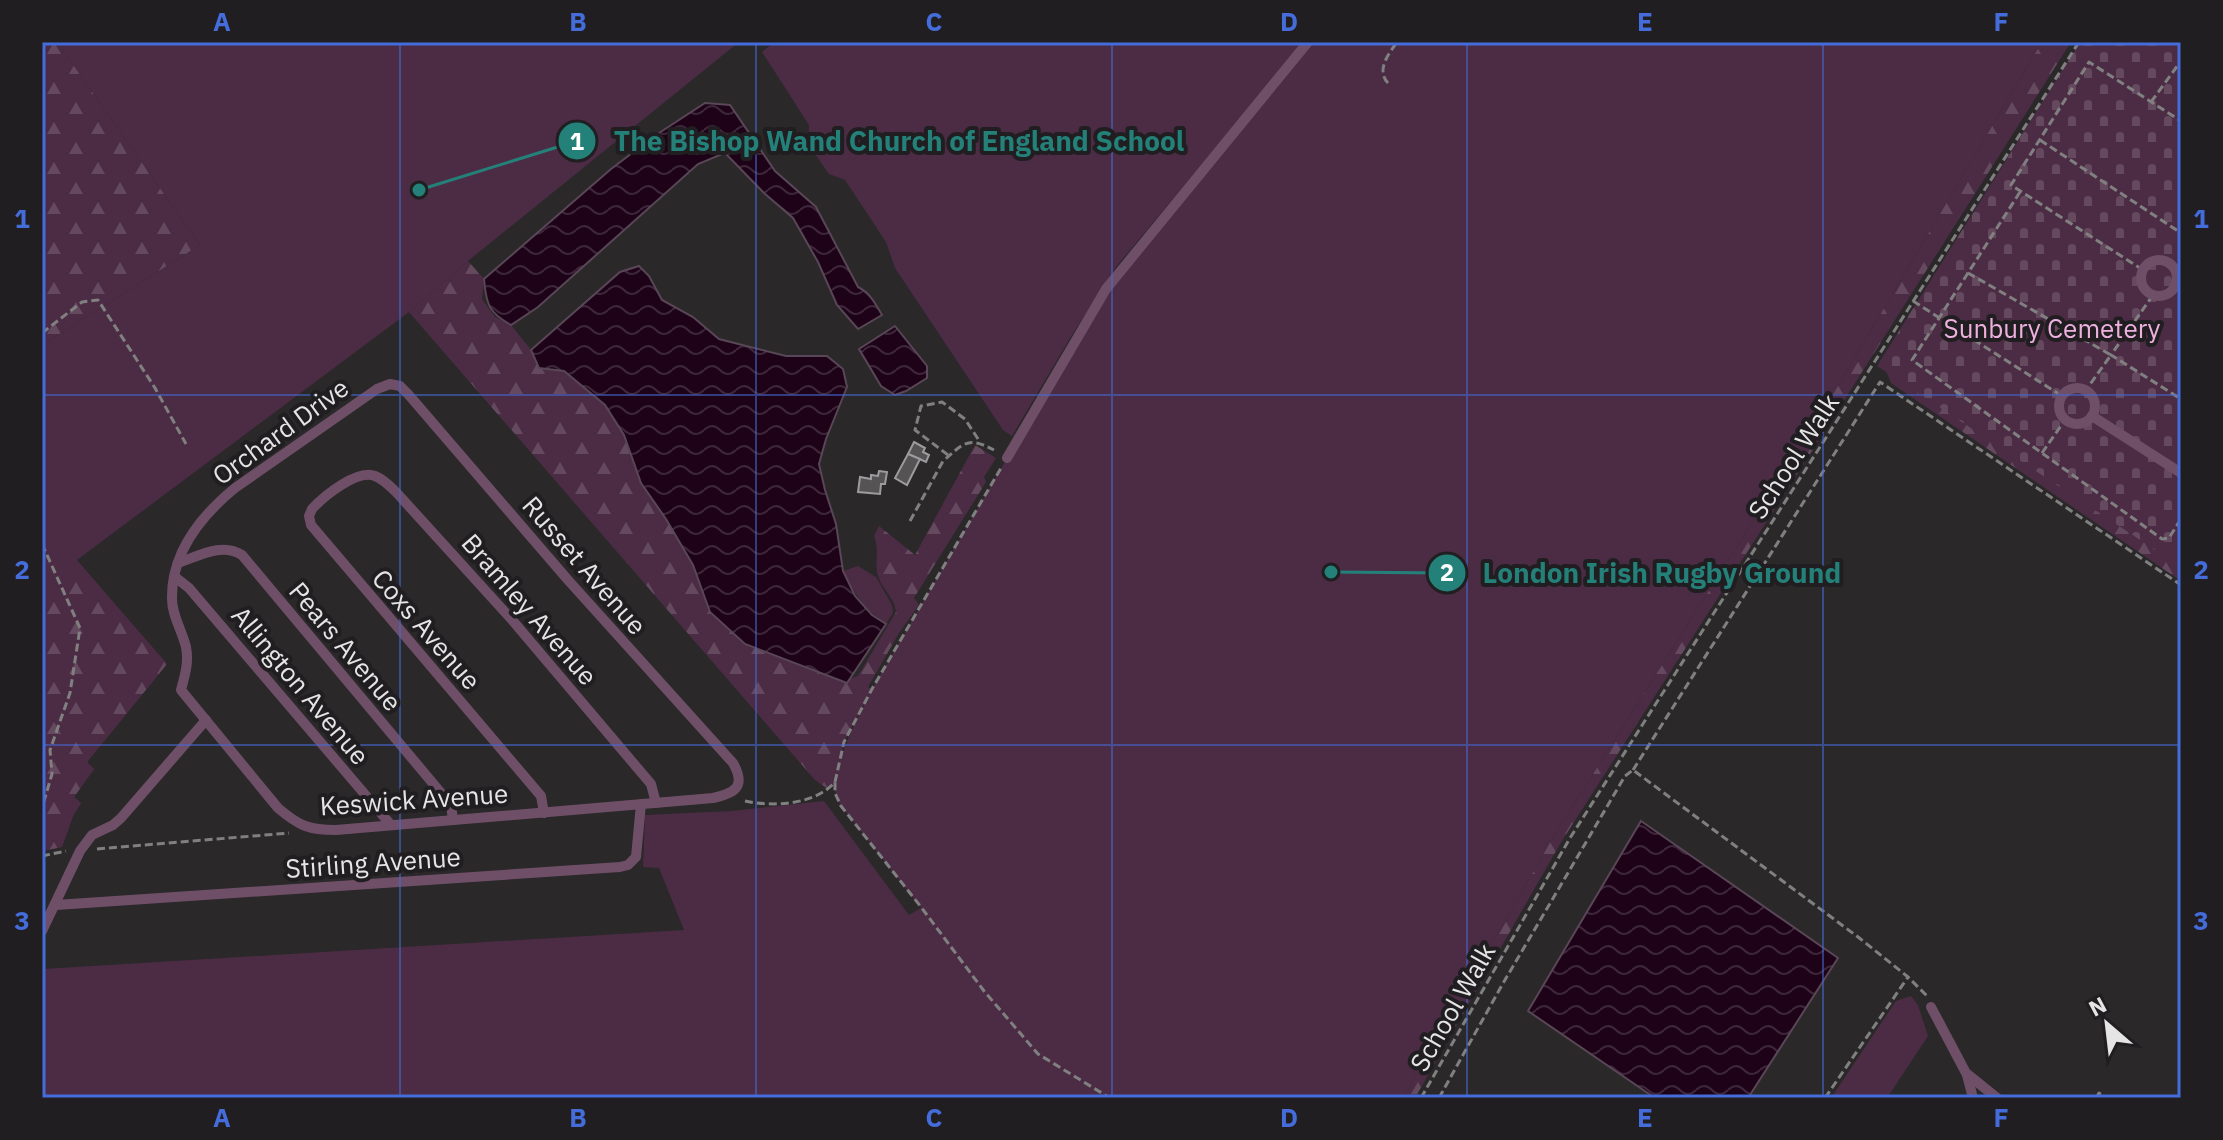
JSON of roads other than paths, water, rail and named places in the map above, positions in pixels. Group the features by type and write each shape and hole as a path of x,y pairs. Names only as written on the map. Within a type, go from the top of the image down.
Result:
{"lane":[{"path":"1007,458 1106,289 1308,42"},
{"path":"2162,260 2178,265 2177,292 2153,295 2144,288 2141,282 2143,270 2150,262 2162,260"},
{"name":"Orchard Drive","path":"178,563 187,542 215,504 377,389 390,384"},
{"name":"Russet Avenue","path":"390,384 400,386 408,394 568,580 733,763 740,782"},
{"path":"2069,389 2086,390 2094,398 2096,407 2092,416 2076,424 2065,420 2059,405 2062,396 2069,389"},
{"path":"2092,416 2181,473"},
{"name":"Bramley Avenue","path":"349,481 368,474 376,476 396,492 513,621 651,784 656,803"},
{"name":"Coxs Avenue","path":"349,481 312,509 309,516 311,525 541,796 544,813"},
{"name":"Pears Avenue","path":"178,563 225,548 242,555 451,805 453,820"},
{"name":"Keswick Avenue","path":"178,563 172,599 187,655 181,690 278,808 293,821 313,830 713,798 728,795 740,782"},
{"name":"Allington Avenue","path":"175,577 189,588 391,825"},
{"path":"42,931 80,851 92,835 121,818 206,720"},
{"name":"Stirling Avenue","path":"56,905 620,867 628,865 636,857 641,804"},
{"path":"1931,1007 1966,1073 1973,1098"},
{"path":"1966,1073 1997,1098"}],"water":[{"path":"705,103 730,105 775,171 816,207 858,287 869,295 882,315 858,329 837,305 818,262 793,218 726,154 698,164 538,307 511,325 493,312 484,279 611,169"},
{"path":"639,266 649,276 662,300 693,317 719,339 786,356 827,356 843,369 847,387 819,464 836,524 843,571 855,596 872,615 886,624 847,683 745,644 710,612 693,565 641,483 624,435 605,405 564,371 539,368 531,350 620,272"},
{"path":"895,326 927,366 927,378 895,395 881,386 859,349"},
{"path":"1641,821 1838,958 1748,1098 1655,1098 1528,1011"}],"place":[{"name":"The Bishop Wand Church of England School","path":"419,190"},
{"name":"London Irish Rugby Ground","path":"1331,572"}],"park label":[{"name":"Sunbury Cemetery","path":"2052,328"}]}
